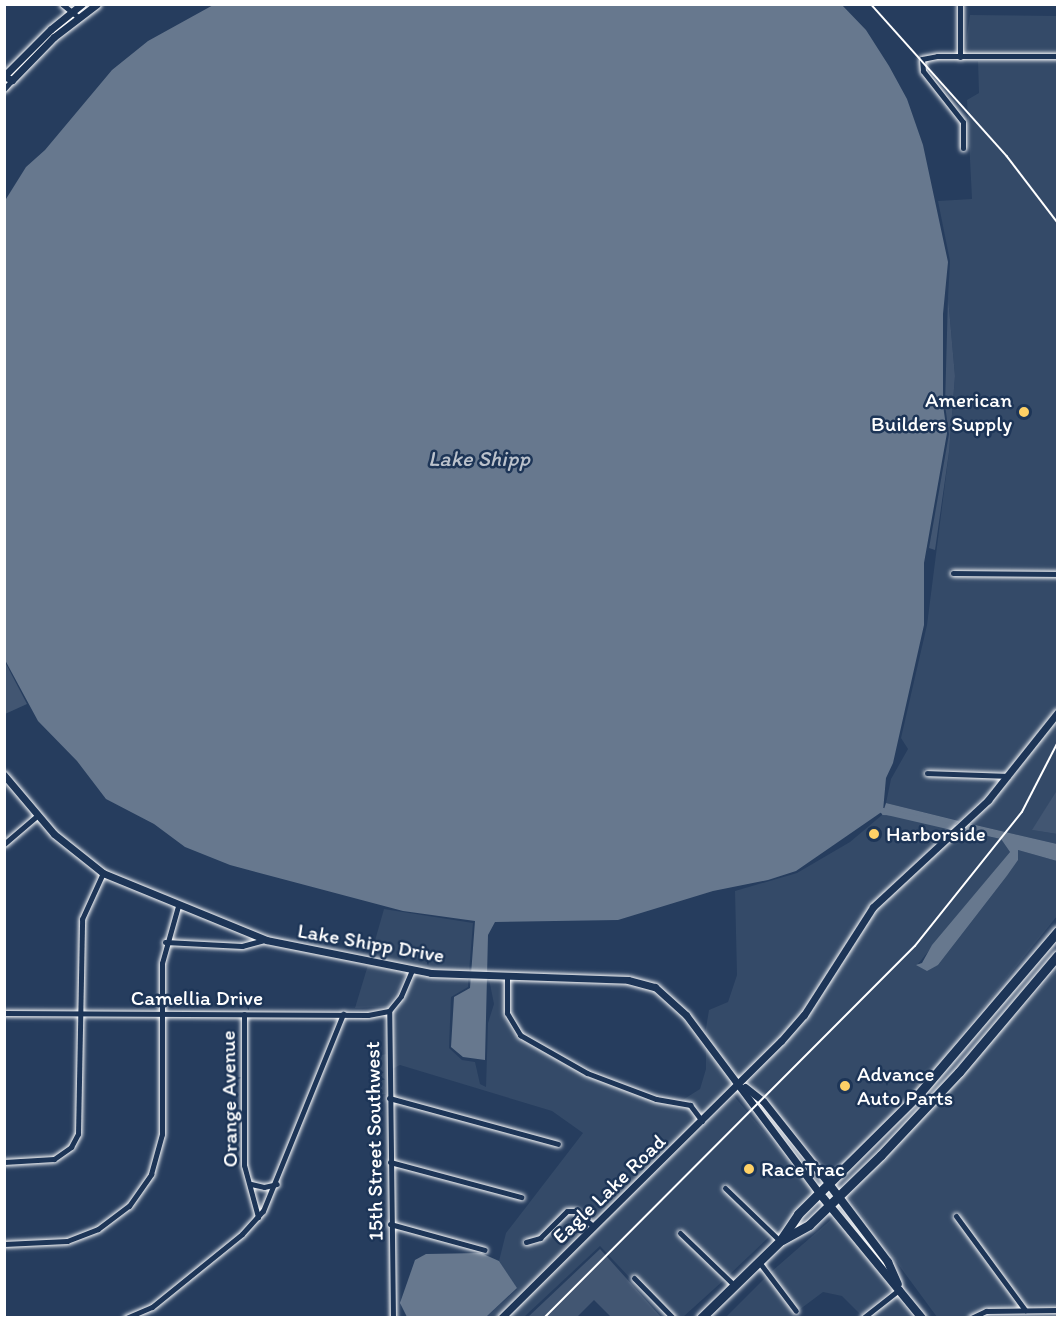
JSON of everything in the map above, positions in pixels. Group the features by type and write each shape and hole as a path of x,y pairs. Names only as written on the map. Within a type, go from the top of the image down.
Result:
{"highway":[{"path":"780,1242 798,1214 944,1066 1058,931"},
{"path":"701,1317 780,1242 809,1225 839,1197 928,1106 1058,955"}],"main road":[{"path":"830,1184 888,1262 900,1288"},
{"path":"820,1194 880,1270 900,1288 922,1317"}],"street":[{"path":"62,4 78,17"},
{"path":"12,80 4,76 82,4"},
{"path":"4,89 78,17 97,4"},
{"path":"960,4 960,57"},
{"path":"963,148 963,122 921,66 928,56 1058,56"},
{"path":"953,573 1058,574"},
{"name":"Eagle Lake Road","path":"501,1317 741,1084 804,1015 873,907 1010,776 1058,712"},
{"path":"927,772 1010,776"},
{"name":"Lake Shipp Drive","path":"4,775 74,852 103,873 178,906 266,940 411,970 462,975 628,980 655,987 682,1010 741,1084"},
{"path":"4,844 38,815"},
{"path":"4,1162 49,1161 66,1152 76,1140 81,1120 82,919 103,873"},
{"path":"4,1244 49,1244 85,1236 115,1219 143,1188 156,1161 162,1134 162,1015 165,942 178,906"},
{"path":"165,942 242,945 266,940"},
{"name":"15th Street Southwest","path":"393,1317 389,1011 404,991 411,970"},
{"path":"503,976 507,1013 520,1035 587,1073 656,1099 690,1105 703,1122"},
{"name":"Camellia Drive","path":"4,1013 162,1015 343,1014 389,1011"},
{"name":"Orange Avenue","path":"244,1014 244,1165 251,1184 258,1218"},
{"path":"126,1317 152,1307 258,1218 277,1184 343,1014"},
{"path":"741,1084 763,1101 830,1184"},
{"path":"741,1084 754,1109 820,1194"},
{"path":"389,1098 558,1144"},
{"path":"390,1161 521,1197"},
{"path":"251,1184 264,1187 277,1184"},
{"path":"725,1188 780,1242"},
{"path":"526,1242 540,1238 567,1211 575,1211 593,1226"},
{"path":"956,1216 1025,1310"},
{"path":"390,1224 485,1250"},
{"path":"680,1233 735,1286"},
{"path":"759,1262 796,1311"},
{"path":"634,1278 673,1317"},
{"path":"863,1317 900,1288"},
{"path":"970,1317 986,1311 1058,1310"}],"shaded area":[{"path":"970,15 1057,16 1057,53 970,54 965,49"},
{"path":"1057,60 1057,571 950,569 950,576 1057,578 1057,706 1008,772 924,769 924,776 1003,779 959,821 886,803 891,779 908,749 901,738 927,625 949,452 955,376 948,297 950,261 938,201 972,199 967,100 979,93 978,61"},
{"path":"948,297 955,376 949,452 935,550 929,548 949,434 945,405"},
{"path":"4,660 27,704 5,714 4,714"},
{"path":"1057,718 1057,790 1033,830 1057,834 1057,844 967,823 1012,779"},
{"path":"1057,790 1057,834 1032,830"},
{"path":"882,815 904,816 951,828 871,905 802,1013 741,1080 705,1034 709,1010 728,1002 737,975 735,891 797,873 850,842"},
{"path":"959,830 1001,839 1010,852 918,964 924,969 938,965 1006,877 1018,850 1057,861 1057,916 915,1093 833,1176 749,1081 806,1017 875,909"},
{"path":"384,909 473,923 469,972 431,970 370,958"},
{"path":"368,965 407,973 388,1007 355,1008"},
{"path":"1057,970 1057,1306 1027,1307 956,1212 952,1216 1019,1307 981,1309 966,1317 937,1317 848,1196"},
{"path":"413,974 468,979 468,987 451,997 449,1048 462,1060 475,1062 480,1084 486,1087 488,1023 494,1004 489,979 504,980 505,1019 518,1038 586,1076 655,1102 689,1108 699,1122 593,1222 576,1208 567,1207 539,1235 530,1240 525,1238 522,1243 534,1246 570,1213 589,1226 496,1317 486,1317 517,1289 499,1261 506,1233 583,1133 552,1111 400,1065 392,1069 393,1012"},
{"path":"706,1045 737,1084 703,1117 692,1103 681,1101 700,1089 706,1069"},
{"path":"386,1054 386,1094 369,1094 374,1057"},
{"path":"734,1096 815,1193 793,1215 775,1232 725,1183 721,1188 770,1236 728,1276 680,1228 676,1233 724,1280 683,1317 677,1317 634,1274 630,1278 600,1246 524,1317 505,1318"},
{"path":"834,1217 892,1290 861,1315 842,1296 823,1292 799,1310 771,1272"},
{"path":"600,1249 661,1317 611,1317 594,1300 577,1317 528,1317"},
{"path":"767,1276 795,1314 792,1318 725,1318"},
{"path":"896,1296 913,1317 868,1317"}],"water":[{"name":"Lake Shipp","path":"215,4 841,4 866,30 889,66 907,99 923,145 948,262 943,314 943,405 947,433 924,563 924,625 893,763 886,778 883,811 796,871 768,880 713,891 618,920 495,922 488,935 485,1060 463,1057 451,1047 454,997 470,988 475,921 403,911 230,865 185,847 154,824 106,799 77,761 38,721 5,660 6,199 26,167 45,150 112,70 148,41"},
{"path":"886,803 959,821 951,828 904,816 882,815"},
{"path":"967,823 1057,844 1057,861 1018,850 1018,860 1006,877 938,965 927,971 916,965 922,963 932,945 1010,852 1001,839 959,830"},
{"path":"481,1253 499,1261 517,1288 486,1317 407,1317 400,1303 415,1260 426,1254"}],"waterway":[{"path":"883,811 961,829"}],"railway":[{"path":"871,4 1007,156 1058,223"},
{"path":"544,1318 915,946 1022,812 1058,742"}],"place":[{"name":"American Builders Supply","path":"1024,412"},
{"name":"Harborside","path":"874,834"},
{"name":"Advance Auto Parts","path":"845,1086"},
{"name":"RaceTrac","path":"749,1169"}]}
